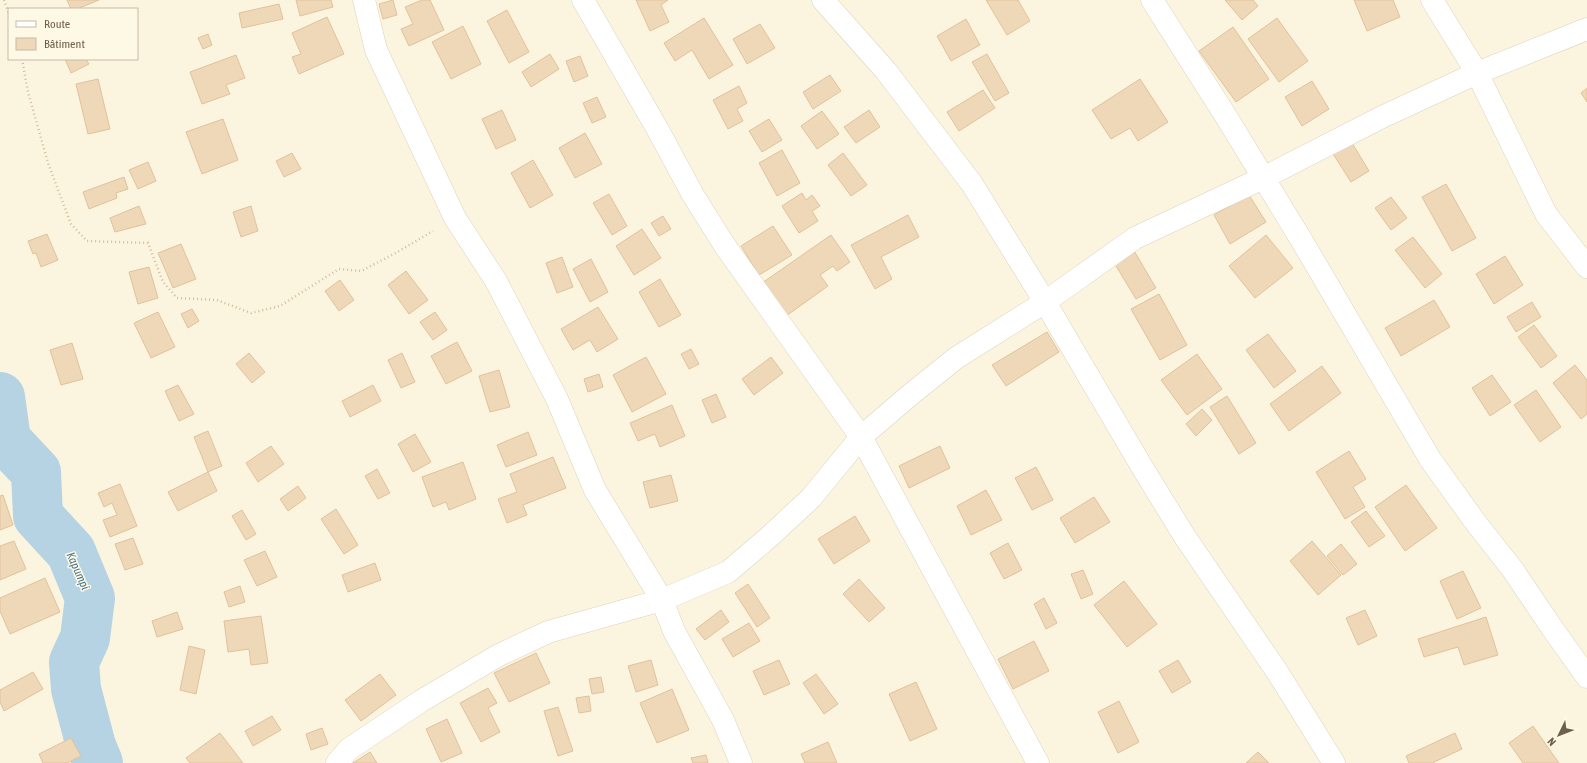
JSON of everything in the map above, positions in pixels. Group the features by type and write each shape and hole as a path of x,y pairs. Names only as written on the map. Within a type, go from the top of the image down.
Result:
{"street":[{"path":"364,0 376,50 456,218 496,282 557,399 595,490 662,600 674,631 722,720 741,763"},
{"path":"583,0 658,130 693,195 729,252 861,437 1038,763"},
{"path":"823,0 886,71 972,184 1045,302 1185,537 1278,673 1334,763"},
{"path":"1432,0 1477,73 1546,214 1587,267"},
{"path":"1159,3 1302,241 1430,460 1476,523 1513,570 1587,677"},
{"path":"337,763 349,749 421,701 499,655 548,632 662,600 728,572 811,498 861,437 956,358 1045,302 1135,238 1263,178 1382,117 1477,73 1587,29"}],"path":[{"path":"4,0 8,11"},
{"path":"22,60 28,92 48,163 71,224 87,241 148,242 163,282 177,298 217,300 251,313 280,306 339,269 361,271 394,254 456,218"}],"building":[{"path":"67,0 99,0 79,8 71,8"},
{"path":"296,0 331,0 333,7 300,16"},
{"path":"393,0 397,15 383,19 379,4"},
{"path":"422,0 430,0 444,30 409,46 401,29 413,24 405,7"},
{"path":"636,0 668,0 661,5 669,22 650,31"},
{"path":"986,0 1018,0 1030,21 1007,35"},
{"path":"1225,0 1253,0 1258,6 1242,20"},
{"path":"1354,0 1393,0 1400,17 1367,31"},
{"path":"279,4 283,19 242,28 239,13"},
{"path":"507,10 529,52 509,63 487,21"},
{"path":"327,17 344,54 299,74 292,57 301,54 292,33"},
{"path":"704,18 733,65 709,79 692,50 675,61 664,43"},
{"path":"1277,18 1308,61 1279,82 1248,39"},
{"path":"966,19 980,45 951,61 937,36"},
{"path":"760,24 775,48 747,64 733,39"},
{"path":"463,26 481,64 451,79 432,42"},
{"path":"1233,27 1269,79 1236,102 1199,51"},
{"path":"208,34 212,45 203,49 198,38"},
{"path":"550,54 559,69 531,87 522,72"},
{"path":"987,54 1009,93 995,101 972,62"},
{"path":"236,55 245,78 226,85 230,94 202,104 190,72"},
{"path":"580,56 588,76 574,82 566,61"},
{"path":"65,60 87,60 89,64 71,73"},
{"path":"830,75 841,91 813,109 803,92"},
{"path":"98,79 110,129 88,134 76,84"},
{"path":"1140,79 1168,122 1138,141 1130,128 1111,139 1092,110"},
{"path":"1312,81 1329,109 1302,126 1285,97"},
{"path":"739,86 747,103 737,109 743,121 728,129 713,100"},
{"path":"1587,88 1587,102 1581,93"},
{"path":"983,90 995,108 959,131 947,112"},
{"path":"597,97 606,117 592,123 583,103"},
{"path":"502,110 516,140 496,149 482,119"},
{"path":"869,110 880,127 856,143 844,127"},
{"path":"822,111 839,134 817,149 801,126"},
{"path":"223,119 238,160 202,174 186,132"},
{"path":"769,119 782,140 762,152 749,131"},
{"path":"585,133 602,164 575,178 559,148"},
{"path":"1349,138 1369,171 1351,182 1330,149"},
{"path":"782,150 800,183 777,196 759,163"},
{"path":"292,153 301,169 284,177 276,161"},
{"path":"843,153 867,185 851,196 828,165"},
{"path":"533,160 553,195 530,208 511,173"},
{"path":"148,162 156,181 138,189 129,170"},
{"path":"124,177 128,189 116,193 117,198 89,209 83,192"},
{"path":"1446,184 1476,238 1452,251 1422,197"},
{"path":"802,193 806,200 812,195 820,206 812,211 818,221 799,233 782,206"},
{"path":"609,194 627,226 612,235 593,203"},
{"path":"1249,195 1266,222 1230,244 1214,215"},
{"path":"1391,197 1407,218 1391,230 1375,208"},
{"path":"139,206 146,224 115,232 110,218"},
{"path":"251,206 258,231 241,237 233,212"},
{"path":"908,215 919,237 881,257 892,279 875,289 851,245"},
{"path":"663,216 671,229 659,236 651,223"},
{"path":"773,226 792,255 759,275 741,246"},
{"path":"642,229 661,258 634,275 616,246"},
{"path":"47,234 58,260 41,267 36,253 33,254 28,241"},
{"path":"831,235 850,262 837,271 833,266 820,275 828,286 786,316 762,283"},
{"path":"1266,235 1293,268 1255,298 1229,266"},
{"path":"1413,237 1442,274 1425,288 1395,250"},
{"path":"181,244 196,279 173,288 158,253"},
{"path":"1133,249 1156,288 1136,299 1113,261"},
{"path":"1505,256 1523,285 1494,304 1476,274"},
{"path":"562,257 573,287 557,293 546,263"},
{"path":"591,259 608,292 590,302 573,269"},
{"path":"149,267 158,298 138,304 129,272"},
{"path":"406,271 428,300 409,314 388,285"},
{"path":"660,279 681,315 659,327 639,292"},
{"path":"340,280 354,300 339,311 325,291"},
{"path":"1159,294 1187,345 1160,360 1131,309"},
{"path":"1434,300 1450,327 1401,356 1385,328"},
{"path":"1532,302 1541,317 1516,332 1507,317"},
{"path":"598,307 618,339 597,352 590,340 573,350 561,329"},
{"path":"192,309 199,321 188,328 181,314"},
{"path":"158,312 175,347 151,358 134,323"},
{"path":"435,312 447,330 433,340 420,322"},
{"path":"1534,325 1557,356 1541,368 1518,337"},
{"path":"1047,332 1059,352 1006,386 992,365"},
{"path":"1268,334 1296,371 1274,388 1246,350"},
{"path":"457,342 472,371 446,384 431,356"},
{"path":"72,343 83,379 61,385 50,350"},
{"path":"691,349 699,364 689,369 681,354"},
{"path":"249,353 265,372 252,383 236,364"},
{"path":"402,353 415,382 401,388 388,360"},
{"path":"1197,354 1222,389 1187,415 1161,380"},
{"path":"646,357 666,394 632,412 613,375"},
{"path":"771,357 783,373 754,395 742,379"},
{"path":"1575,365 1587,380 1587,414 1581,419 1553,383"},
{"path":"1322,366 1341,393 1289,431 1270,404"},
{"path":"499,370 510,407 490,412 479,376"},
{"path":"599,374 603,387 588,392 584,379"},
{"path":"1492,375 1511,402 1490,416 1472,388"},
{"path":"178,385 194,414 179,421 165,391"},
{"path":"373,385 381,401 350,417 342,401"},
{"path":"1536,390 1561,427 1540,442 1514,405"},
{"path":"716,394 726,417 712,423 702,400"},
{"path":"1227,396 1256,443 1239,454 1210,407"},
{"path":"672,405 685,436 660,447 655,434 638,441 630,423"},
{"path":"1202,409 1212,420 1196,436 1186,424"},
{"path":"208,431 222,466 208,472 194,437"},
{"path":"528,432 537,455 506,467 497,445"},
{"path":"415,434 431,462 413,472 398,444"},
{"path":"271,446 284,464 258,482 246,463"},
{"path":"940,446 950,468 909,488 899,466"},
{"path":"1349,451 1366,479 1353,487 1365,507 1345,519 1316,472"},
{"path":"553,457 566,488 523,505 527,515 507,523 498,499 517,492 510,474"},
{"path":"463,462 476,499 449,510 446,502 433,507 422,477"},
{"path":"1036,467 1053,500 1032,510 1015,478"},
{"path":"377,469 390,493 378,499 365,476"},
{"path":"208,472 217,491 178,511 168,492"},
{"path":"671,475 678,501 650,508 643,482"},
{"path":"120,484 137,526 110,537 103,520 117,515 112,503 104,507 98,493"},
{"path":"1406,485 1437,528 1405,551 1375,507"},
{"path":"298,486 306,498 288,511 280,499"},
{"path":"986,490 1002,520 971,535 957,506"},
{"path":"3,495 13,525 0,530 0,496"},
{"path":"1094,497 1110,522 1075,543 1060,518"},
{"path":"336,509 358,545 344,554 321,519"},
{"path":"242,510 256,534 246,540 232,516"},
{"path":"1366,511 1385,536 1369,547 1351,522"},
{"path":"855,516 870,541 834,564 818,539"},
{"path":"133,538 143,564 125,570 115,544"},
{"path":"14,541 26,569 0,580 0,546"},
{"path":"1312,541 1341,575 1318,595 1290,561"},
{"path":"1008,543 1022,570 1004,579 990,553"},
{"path":"1341,544 1357,564 1343,575 1327,556"},
{"path":"265,551 277,577 257,586 244,560"},
{"path":"375,563 381,580 348,592 342,575"},
{"path":"1083,570 1093,594 1081,599 1071,574"},
{"path":"1463,571 1481,608 1457,619 1440,581"},
{"path":"45,578 60,612 10,634 0,611 0,598"},
{"path":"859,579 885,608 869,622 843,594"},
{"path":"1124,581 1157,624 1127,647 1094,605"},
{"path":"748,584 770,618 757,627 735,593"},
{"path":"240,586 245,602 229,607 224,592"},
{"path":"1044,598 1057,623 1046,629 1034,604"},
{"path":"721,610 729,622 705,640 696,629"},
{"path":"1365,610 1377,636 1358,645 1346,618"},
{"path":"177,612 183,629 157,637 152,621"},
{"path":"261,616 268,663 251,665 249,649 228,652 224,621"},
{"path":"1486,617 1498,655 1464,665 1458,647 1424,657 1418,639"},
{"path":"749,623 760,641 733,657 722,639"},
{"path":"1034,641 1049,671 1013,689 998,659"},
{"path":"189,646 205,650 196,694 180,690"},
{"path":"536,653 550,683 509,702 494,673"},
{"path":"651,660 658,685 636,692 628,666"},
{"path":"779,660 790,684 764,695 753,671"},
{"path":"1178,660 1191,682 1172,693 1159,671"},
{"path":"33,672 43,689 4,711 0,702 0,690"},
{"path":"380,674 396,695 361,721 345,700"},
{"path":"816,674 838,704 824,714 803,683"},
{"path":"601,677 604,692 592,694 589,679"},
{"path":"916,682 937,729 910,741 889,694"},
{"path":"488,688 497,703 488,708 500,732 481,742 460,703"},
{"path":"672,689 689,730 657,743 640,703"},
{"path":"589,696 591,711 579,713 576,698"},
{"path":"1119,701 1139,742 1118,753 1098,712"},
{"path":"558,707 573,751 558,756 544,711"},
{"path":"272,716 281,730 253,746 245,731"},
{"path":"447,719 462,753 441,762 426,729"},
{"path":"1533,726 1559,763 1523,763 1509,743"},
{"path":"322,728 328,744 311,750 306,734"},
{"path":"220,733 243,763 190,763 186,758"},
{"path":"1455,733 1462,749 1432,763 1409,763 1406,756"},
{"path":"71,738 81,756 67,763 43,763 39,754"},
{"path":"828,742 837,763 805,763 801,754"},
{"path":"370,752 377,763 353,763"},
{"path":"1258,752 1269,763 1246,763"},
{"path":"706,755 708,763 693,763 691,758"}],"waterway":[{"name":"Kapumpi","path":"0,397 6,440 36,472 38,516 71,552 90,598 85,638 74,662 76,689 91,746 98,763"}]}
